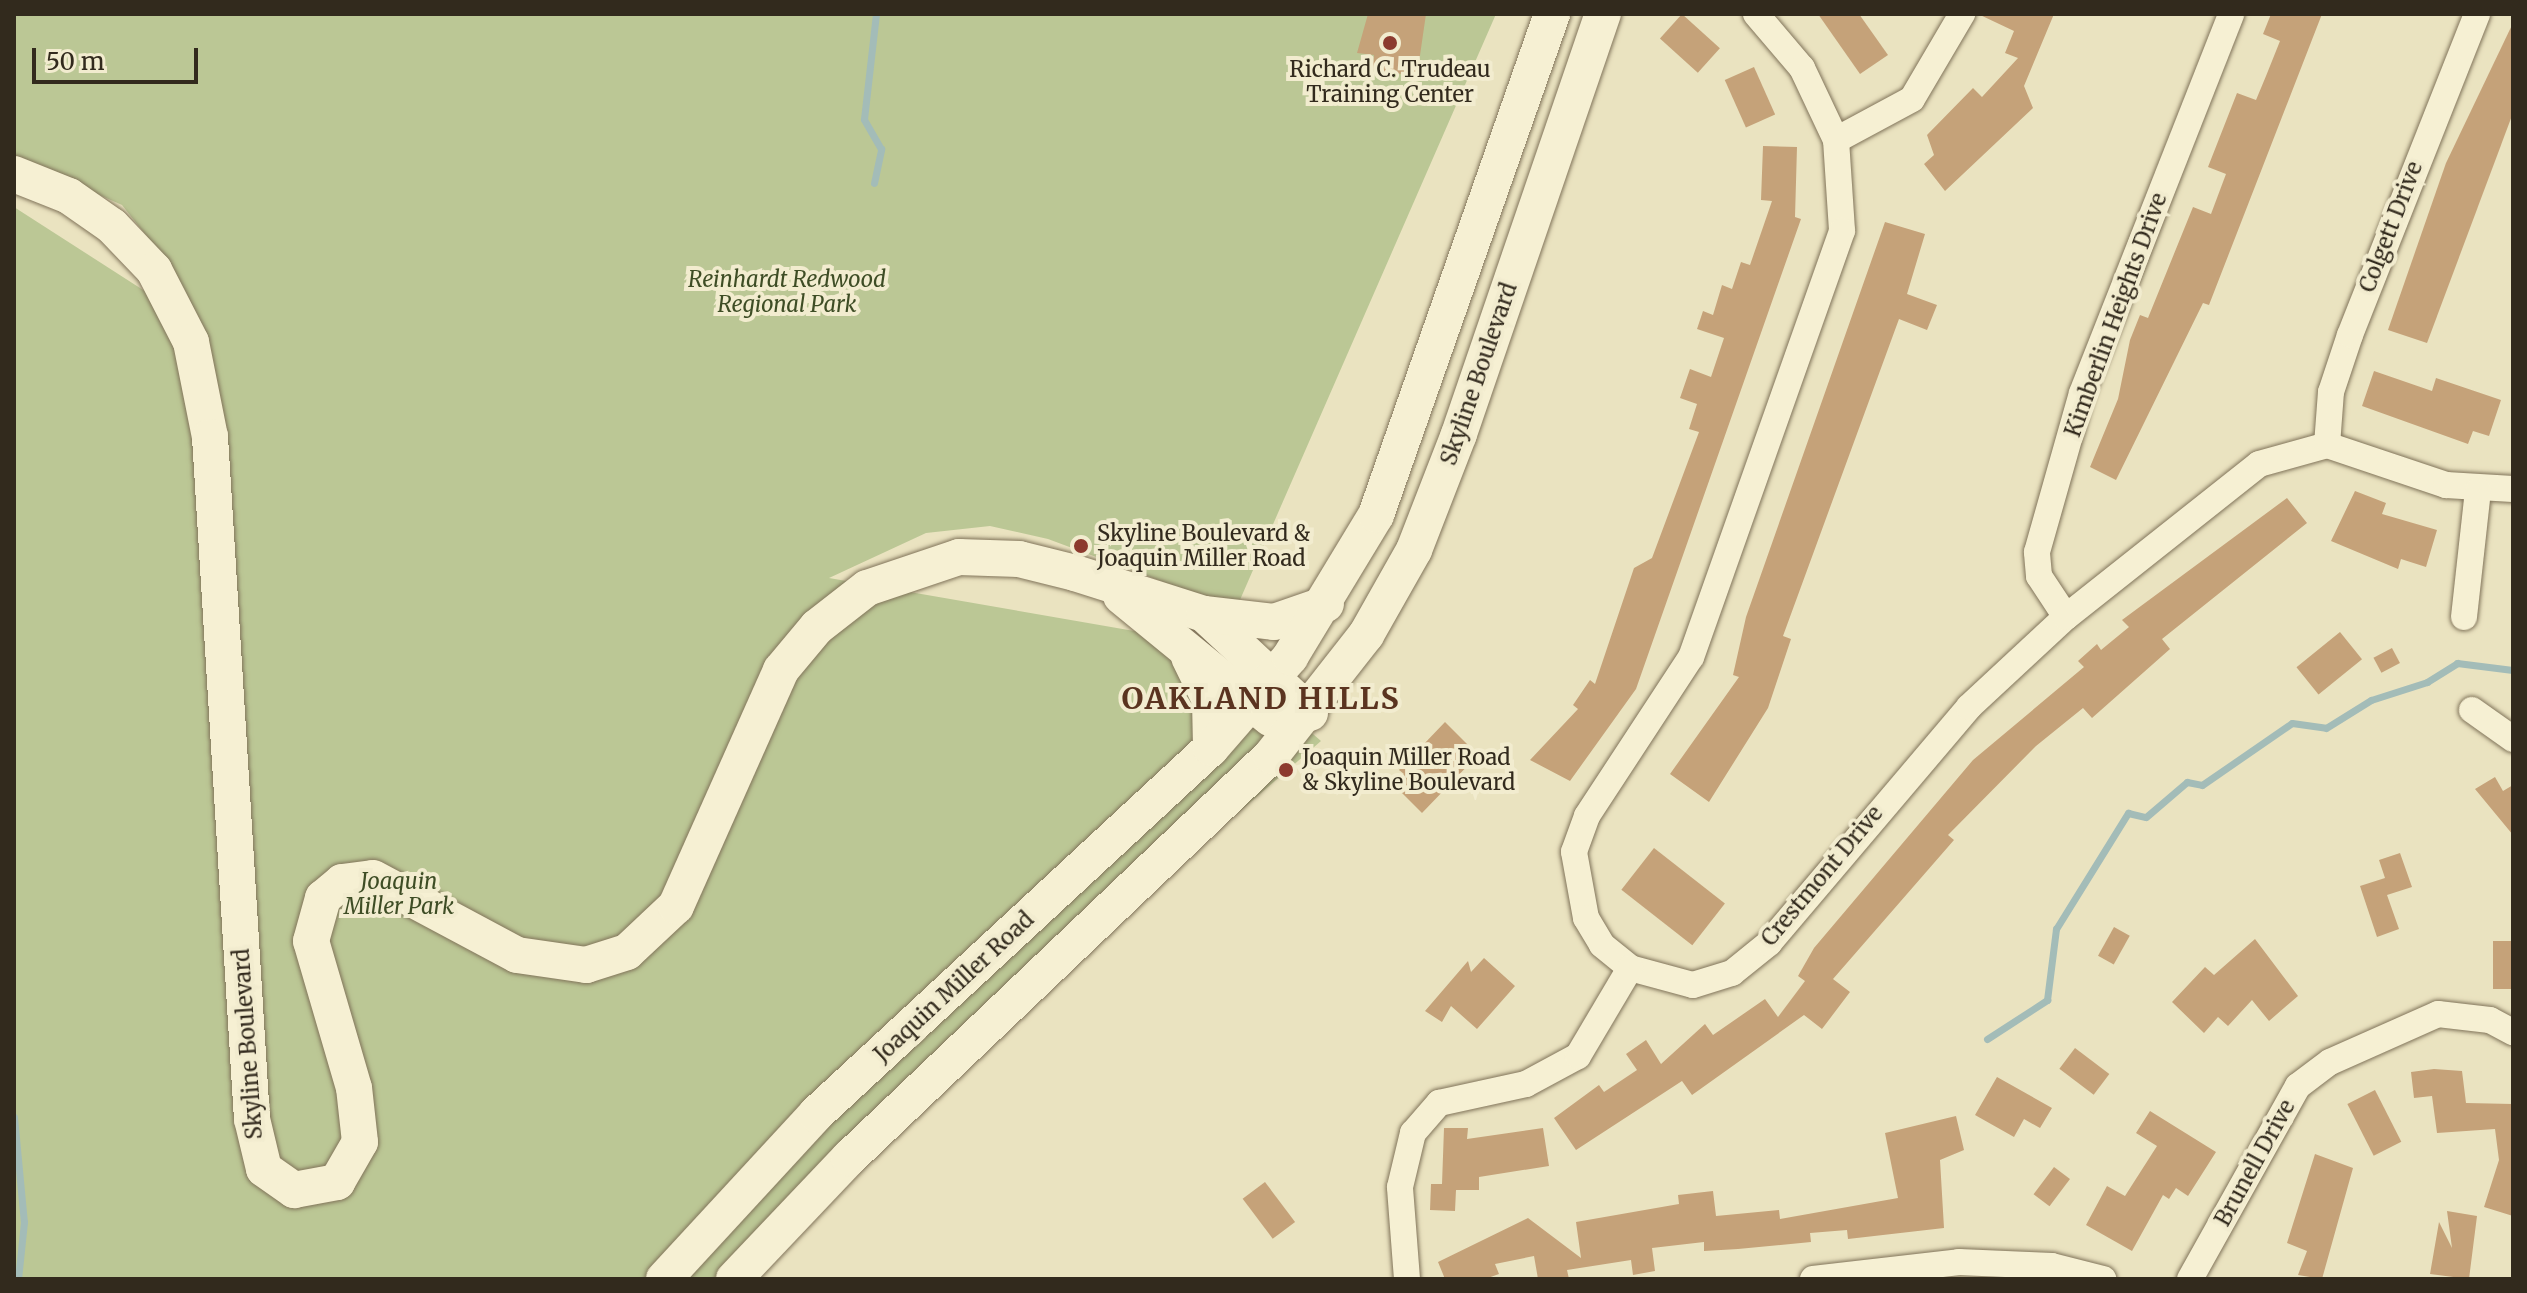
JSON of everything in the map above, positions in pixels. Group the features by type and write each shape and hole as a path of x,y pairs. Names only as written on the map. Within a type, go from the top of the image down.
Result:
{"main road":[{"path":"1262,691 1326,604 1376,515 1552,14"},
{"name":"Skyline Boulevard","path":"1104,583 1181,646 1262,691 1300,724 1414,550 1603,14"},
{"name":"Skyline Boulevard","path":"14,174 69,196 112,226 154,270 191,342 210,437 252,1119 264,1169 294,1190 337,1182 360,1142 354,1088 311,941 316,910 331,889 356,878 396,885 496,945 540,962 586,965 627,952 676,906 781,670 843,605 893,576 959,557 1019,559 1204,614 1262,691"},
{"path":"1204,614 1274,622 1326,604"},
{"path":"1181,646 1210,700 1211,748"},
{"name":"Joaquin Miller Road","path":"664,1279 816,1114 1211,748 1262,691"},
{"path":"734,1279 849,1158 1300,724"}],"street":[{"name":"Crestmont Drive","path":"1756,14 1802,68 1836,140 1842,231 1828,283 1691,657 1587,816 1574,852 1586,918 1602,945 1630,968 1693,985 1732,973 1769,943 1969,707 2066,617 2259,464 2327,445"},
{"path":"1836,140 1912,99 1962,14"},
{"name":"Kimberlin Heights Drive","path":"2066,617 2039,576 2041,538 2087,379 2231,14"},
{"name":"Colgett Drive","path":"2327,445 2331,392 2350,335 2477,14"},
{"path":"2327,445 2478,491 2513,489"},
{"path":"2464,617 2478,491"},
{"path":"2472,710 2513,739"},
{"path":"1407,1279 1400,1187 1413,1133 1439,1103 1526,1084 1578,1056 1630,968"},
{"name":"Brunell Drive","path":"2190,1279 2298,1086 2330,1062 2438,1014 2490,1020 2513,1032"},
{"path":"1813,1279 1959,1262 2052,1266 2103,1279"}],"green space":[{"path":"14,14 1496,14 1236,609 1048,539 990,526 926,533 829,578 1209,644 1321,741 1047,979 748,1279 14,1279 14,207 196,324 160,253 122,205 14,157"}],"building":[{"name":"Richard C. Trudeau Training Center","path":"1368,14 1426,14 1417,76 1372,70 1374,55 1357,53"},
{"path":"1682,14 1720,48 1698,73 1660,39"},
{"path":"1818,14 1859,14 1888,55 1860,74"},
{"path":"1978,14 2054,14 2024,86 2033,108 1945,191 1924,164 1934,155 1927,135 1973,88 1982,97 2018,58 2005,53 2014,31"},
{"path":"2271,14 2322,14 2209,305 2203,303 2116,480 2090,467 2118,399 2130,340 2140,315 2148,318 2193,207 2211,214 2226,174 2208,167 2237,93 2256,100 2280,41 2263,34"},
{"path":"2513,23 2513,113 2427,343 2388,330 2446,163"},
{"path":"1754,67 1775,115 1746,128 1725,80"},
{"path":"1763,146 1797,147 1795,217 1801,219 1636,689 1570,781 1530,760 1578,709 1573,705 1590,680 1595,684 1634,568 1652,558 1699,432 1689,429 1697,404 1680,398 1690,369 1711,377 1724,338 1697,329 1703,311 1713,315 1722,285 1732,289 1741,262 1750,265 1772,201 1761,200"},
{"path":"1885,222 1925,234 1907,294 1937,305 1927,330 1899,319 1783,636 1791,639 1768,708 1709,802 1670,774 1739,677 1733,675 1746,617"},
{"path":"2374,371 2432,391 2436,378 2501,400 2489,436 2473,431 2468,444 2362,406"},
{"path":"2355,491 2386,503 2382,514 2437,530 2426,567 2401,559 2398,569 2331,541"},
{"path":"2287,498 2307,523 2162,639 2170,649 2092,718 2083,708 2036,746 1948,835 1954,840 1833,979 1850,992 1822,1029 1804,1015 1692,1095 1682,1081 1576,1150 1554,1118 1599,1085 1604,1092 1637,1070 1626,1054 1646,1040 1661,1064 1705,1024 1713,1035 1765,999 1778,1017 1805,981 1798,976 1814,948 1973,760 2084,667 2078,661 2097,644 2101,650 2129,627 2122,620"},
{"path":"2340,632 2362,659 2319,694 2296,667"},
{"path":"2392,648 2400,663 2381,673 2373,658"},
{"path":"1445,722 1478,755 1422,813 1394,785 1404,774 1399,770"},
{"path":"2495,777 2503,791 2513,785 2513,835 2475,789"},
{"path":"1654,848 1725,903 1692,945 1621,890"},
{"path":"2400,853 2412,887 2387,895 2399,929 2377,937 2360,886 2385,878 2379,860"},
{"path":"2114,927 2130,936 2114,965 2098,956"},
{"path":"2255,939 2298,996 2269,1021 2252,1000 2228,1026 2218,1017 2204,1033 2172,1002 2205,967 2214,975"},
{"path":"2493,941 2513,941 2513,989 2493,989"},
{"path":"1484,958 1515,986 1477,1029 1451,1006 1442,1022 1425,1011 1468,961 1471,972"},
{"path":"2075,1048 2109,1074 2094,1095 2059,1069"},
{"path":"2434,1069 2462,1071 2466,1103 2513,1104 2513,1216 2484,1207 2499,1160 2495,1129 2437,1133 2432,1096 2414,1098 2411,1072"},
{"path":"1997,1077 2052,1108 2040,1128 2024,1119 2014,1137 1975,1115"},
{"path":"2375,1090 2401,1142 2374,1156 2347,1104"},
{"path":"2150,1111 2216,1152 2188,1196 2176,1188 2169,1199 2163,1195 2132,1251 2086,1225 2107,1186 2125,1196 2157,1146 2136,1133"},
{"path":"1956,1116 1964,1150 1940,1160 1944,1228 1848,1239 1847,1230 1810,1233 1811,1242 1738,1249 1704,1251 1704,1242 1652,1248 1655,1271 1633,1275 1631,1260 1567,1270 1569,1279 1538,1279 1534,1256 1495,1264 1499,1274 1485,1279 1445,1279 1438,1262 1528,1218 1581,1258 1576,1222 1679,1204 1678,1195 1713,1191 1716,1216 1779,1210 1780,1219 1898,1198 1885,1133"},
{"path":"1444,1128 1468,1128 1467,1139 1543,1128 1549,1166 1479,1177 1479,1190 1456,1190 1455,1211 1430,1210 1431,1184 1442,1184"},
{"path":"2315,1154 2353,1168 2322,1279 2298,1275 2307,1251 2287,1243"},
{"path":"2054,1167 2070,1179 2050,1206 2034,1194"},
{"path":"1265,1182 1295,1222 1273,1239 1243,1199"},
{"path":"2447,1211 2477,1216 2469,1279 2430,1274 2439,1222 2452,1248"}],"waterway":[{"path":"874,183 881,149 864,119 876,14"},
{"path":"1987,1039 2047,1000 2056,929 2128,813 2146,817 2187,782 2202,785 2292,723 2326,728 2371,700 2427,682 2457,663 2513,670"},
{"path":"14,1117 24,1222 18,1279"}],"place":[{"name":"Richard C. Trudeau Training Center","path":"1390,43"},
{"name":"Skyline Boulevard & Joaquin Miller Road","path":"1081,546"},
{"name":"Joaquin Miller Road & Skyline Boulevard","path":"1286,770"}],"district":[{"name":"OAKLAND HILLS","path":"1261,698"}],"park label":[{"name":"Reinhardt Redwood Regional Park","path":"787,292"},
{"name":"Joaquin Miller Park","path":"399,894"}]}
